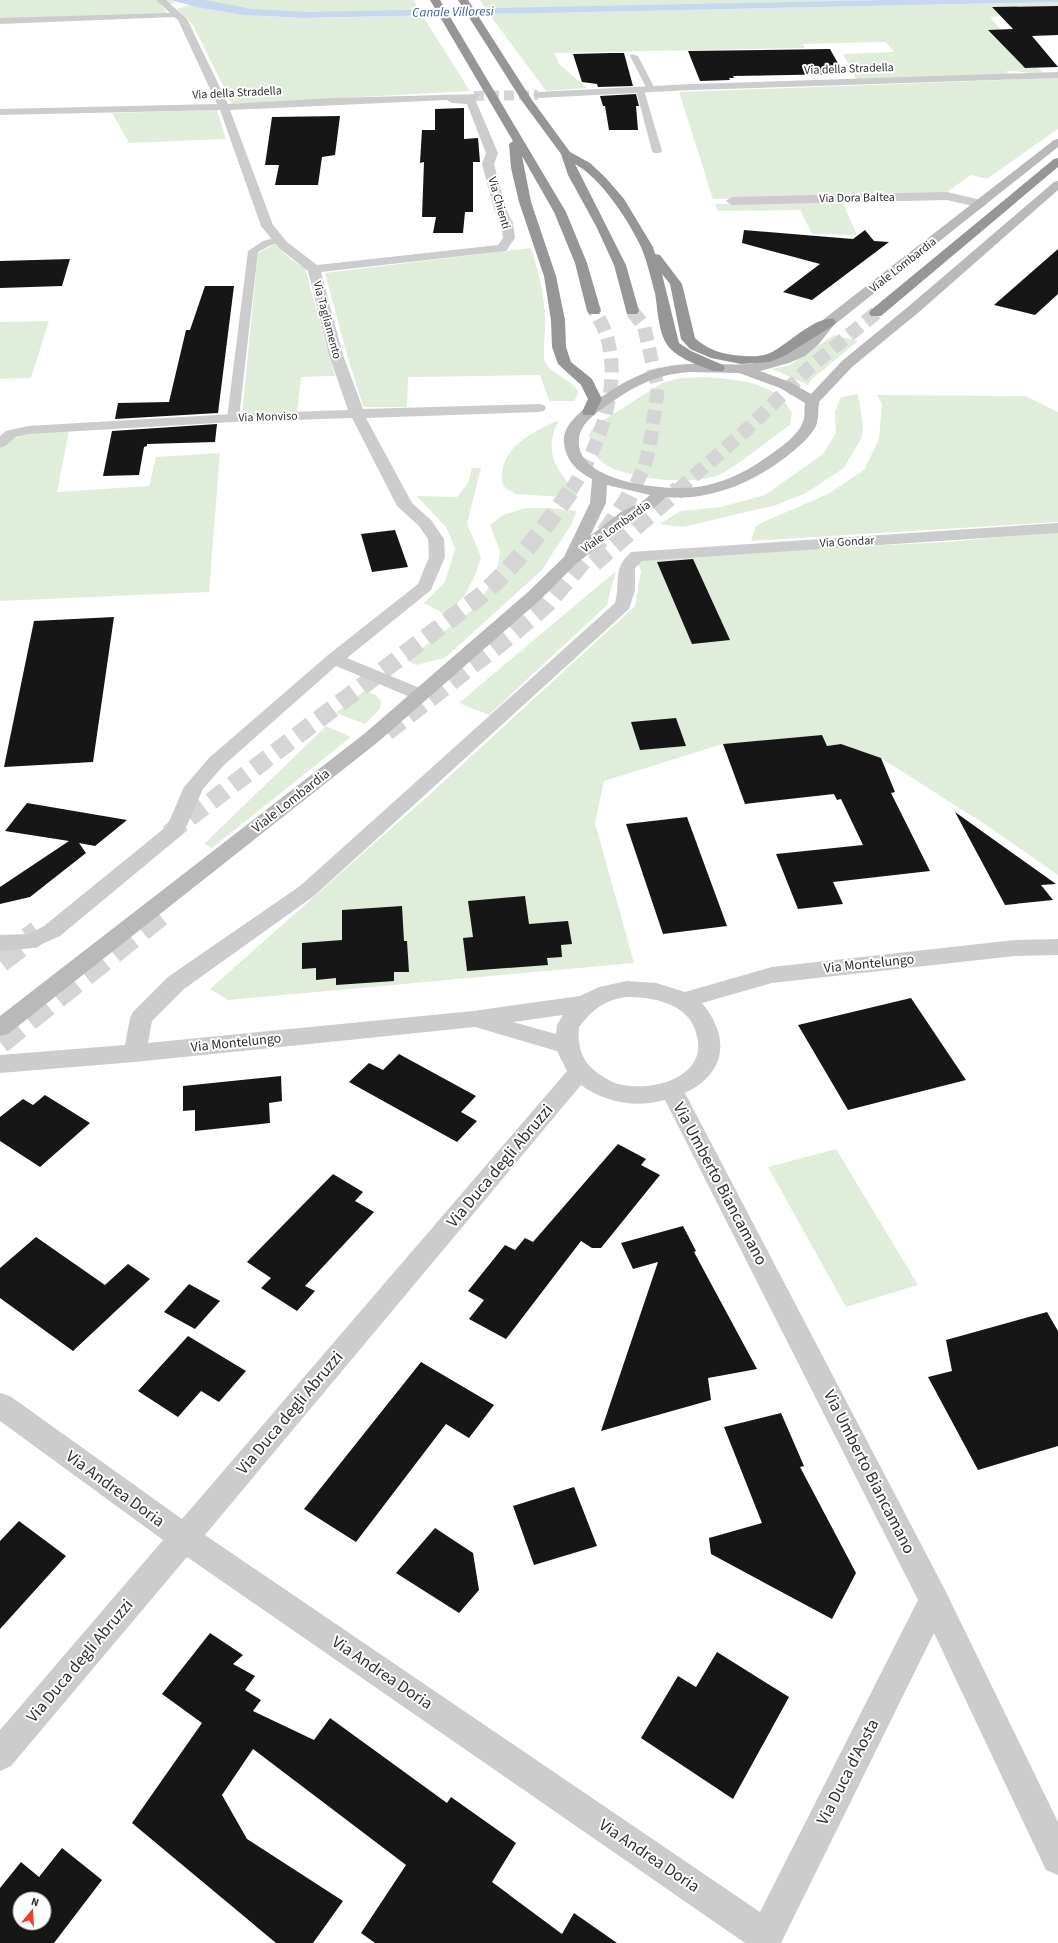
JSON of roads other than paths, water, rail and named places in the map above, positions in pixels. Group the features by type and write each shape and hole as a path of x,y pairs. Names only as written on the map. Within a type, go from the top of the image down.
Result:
{"highway":[{"path":"465,3 527,101 566,154 574,175 620,265 632,312"},
{"path":"437,4 497,103 515,139 560,212 582,263 594,311"},
{"path":"515,139 518,175 525,202 550,276 558,320 559,347 565,364 587,382 593,392 595,399 589,412"},
{"path":"566,154 586,164 618,198 647,246 676,284 688,339 693,346 704,352 747,360 773,357 820,326 829,322"},
{"path":"876,313 1058,161"},
{"path":"647,246 661,293 670,338 674,345 686,354 718,368"}],"main road":[{"name":"Viale Lombardia","path":"741,369 762,367 788,359 808,348 829,322 982,204 1058,142"},
{"path":"812,401 785,385 741,369 718,368 667,370 648,375 618,392 589,412 577,424 571,435 570,446 578,465 600,477 629,486 661,493 686,493 710,489 756,472 803,436 811,419 812,401 847,364 914,309 1058,184"},
{"name":"Viale Lombardia","path":"570,560 598,503 600,477"},
{"name":"Viale Lombardia","path":"0,1028 371,738 534,596 570,560 627,515 649,504 661,493"}],"street":[{"name":"Via Tagliamento","path":"161,0 182,19 224,107 267,226 278,240 314,269 336,355 357,414 405,506 425,523 436,539 437,557 425,586 334,659"},
{"path":"0,21 176,14"},
{"name":"Via della Stradella","path":"538,95 651,89 1058,75"},
{"name":"Via della Stradella","path":"0,112 224,107 415,97 474,96"},
{"name":"Via Chienti","path":"314,269 502,248 509,238 507,223 500,209 488,164 492,153 472,101 415,97"},
{"name":"Via Dora Baltea","path":"732,201 948,196 982,204"},
{"name":"Via Monviso","path":"0,443 11,434 28,430 234,418 539,408"},
{"name":"Via Gondar","path":"135,1053 141,1018 176,983 307,891 623,605 627,589 625,575 627,564 636,556 1058,528"},
{"path":"0,943 33,941 52,931 176,829 194,787 216,762 334,659 421,695"},
{"name":"Via Montelungo","path":"683,1001 772,974 1016,948 1058,947"},
{"name":"Via Montelungo","path":"0,1064 135,1053 473,1019 583,1004 603,994 627,988 652,989 683,1001 701,1016 710,1033 711,1046 706,1064 692,1080 672,1090 646,1095 615,1092 599,1085 580,1071 573,1063 566,1044 568,1026 583,1004"},
{"name":"Via Montelungo","path":"473,1019 566,1044"},
{"name":"Via Duca degli Abruzzi","path":"0,1755 580,1071"},
{"name":"Via Umberto Biancamano","path":"672,1090 934,1600 1058,1858"},
{"name":"Via Andrea Doria","path":"0,1405 184,1538 764,1940"},
{"name":"Via Duca d'Aosta","path":"764,1940 934,1600"}],"lane":[{"path":"634,56 651,89"},
{"path":"640,90 657,151"},
{"path":"234,418 254,251 267,243 278,240"}],"water":[{"name":"Canale Villoresi","path":"170,0 205,0 252,9 307,12 882,0 1058,0 1058,2 303,18 243,15 201,8"}],"tunnel":[{"path":"474,96 538,95"},
{"path":"571,490 583,471 593,449 602,426 608,402 611,378 611,354 605,331 594,311"},
{"path":"632,311 644,326 658,388 650,445 644,468 633,490"},
{"path":"678,490 746,430 809,368 876,313"},
{"path":"168,834 478,598 516,560 551,518 572,489"},
{"path":"387,732 511,635 547,604 595,547 627,501 633,489"},
{"path":"594,563 679,489"},
{"path":"0,1042 162,913"},
{"path":"0,961 38,932"}]}
